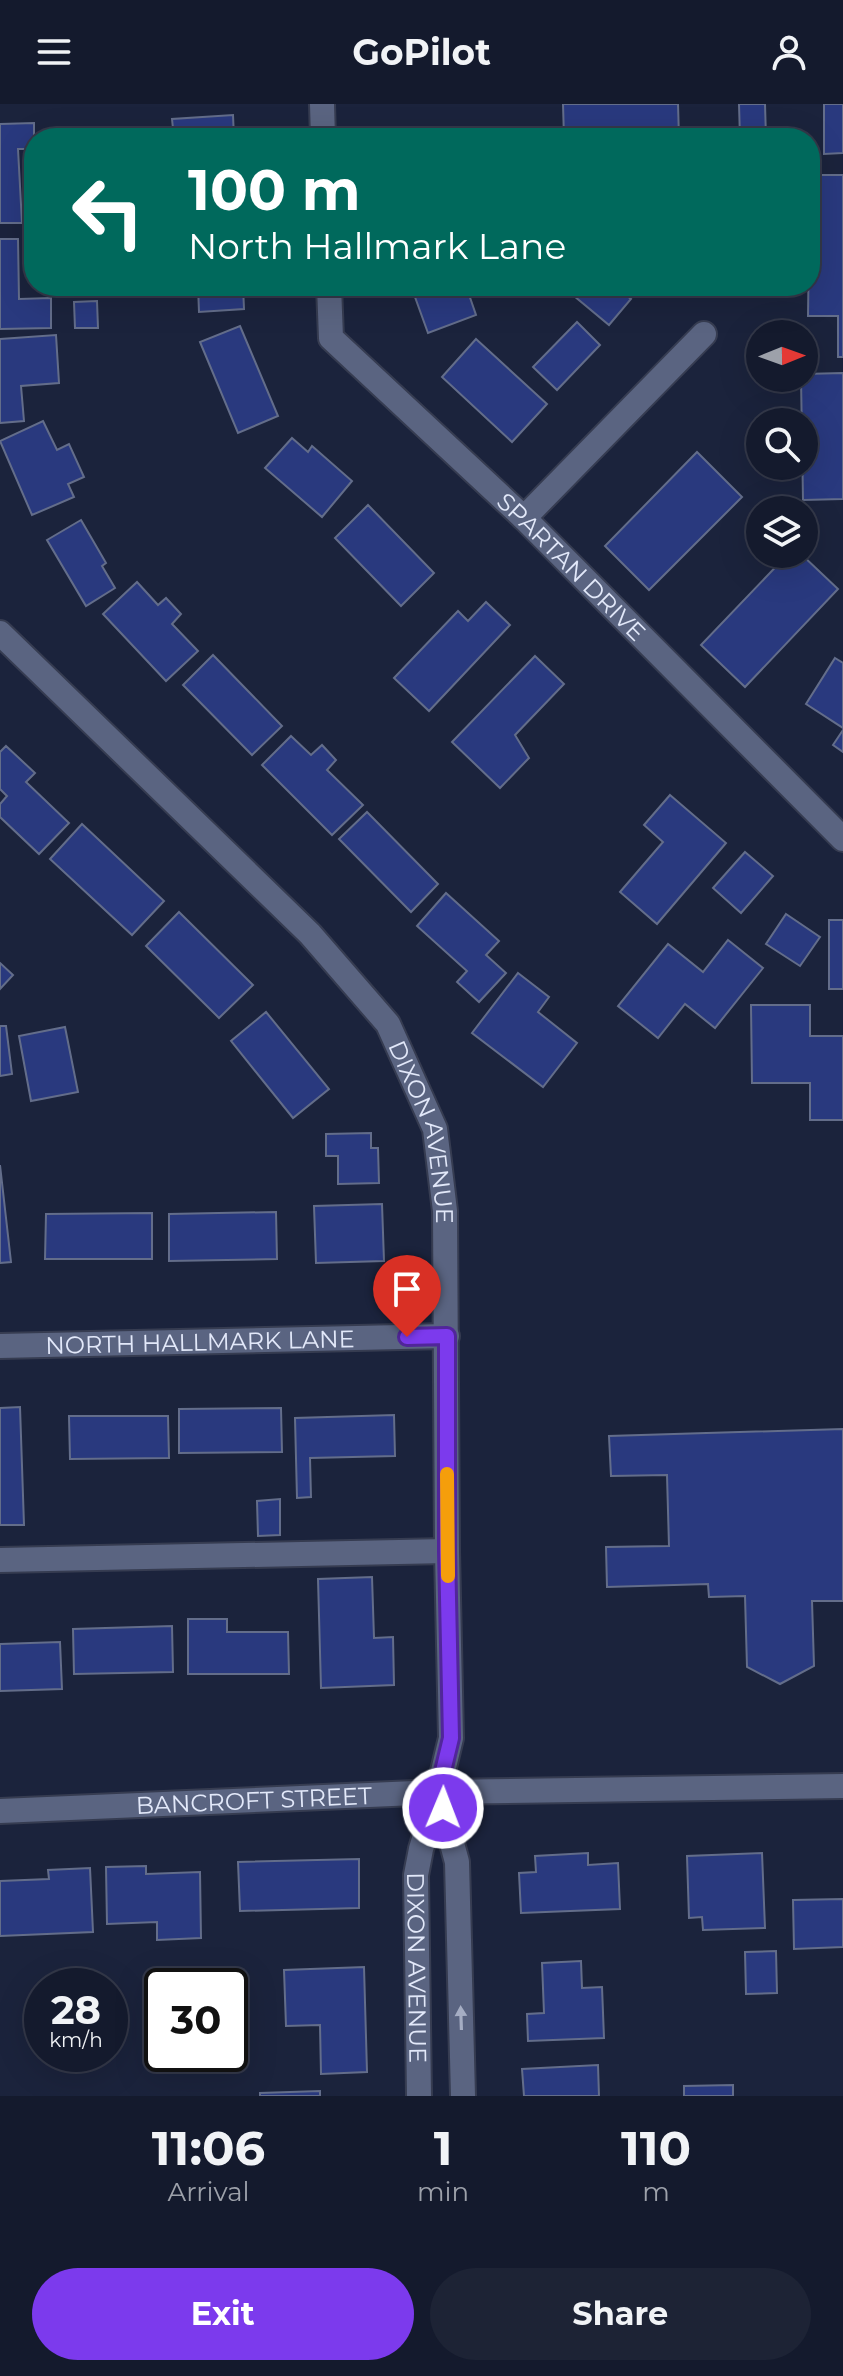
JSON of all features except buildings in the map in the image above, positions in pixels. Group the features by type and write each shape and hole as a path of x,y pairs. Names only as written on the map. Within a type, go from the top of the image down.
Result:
{"street":[{"path":"322,104 323,128"},
{"name":"SPARTAN DRIVE","path":"329,296 331,338 524,518 843,839"},
{"path":"524,518 704,334"},
{"name":"DIXON AVENUE","path":"0,633 310,934 388,1024 435,1129 445,1211 451,1738 416,1875 419,2096"},
{"name":"NORTH HALLMARK LANE","path":"0,1346 447,1336"},
{"path":"0,1560 447,1551"},
{"name":"BANCROFT STREET","path":"0,1811 438,1792 843,1786"},
{"name":"DIXON AVENUE","path":"438,1792 457,1862 463,2096"}],"slow traffic":[{"path":"447,1474 448,1576"}],"route":[{"path":"407,1337 447,1336 451,1738 438,1792 443,1808"}]}
